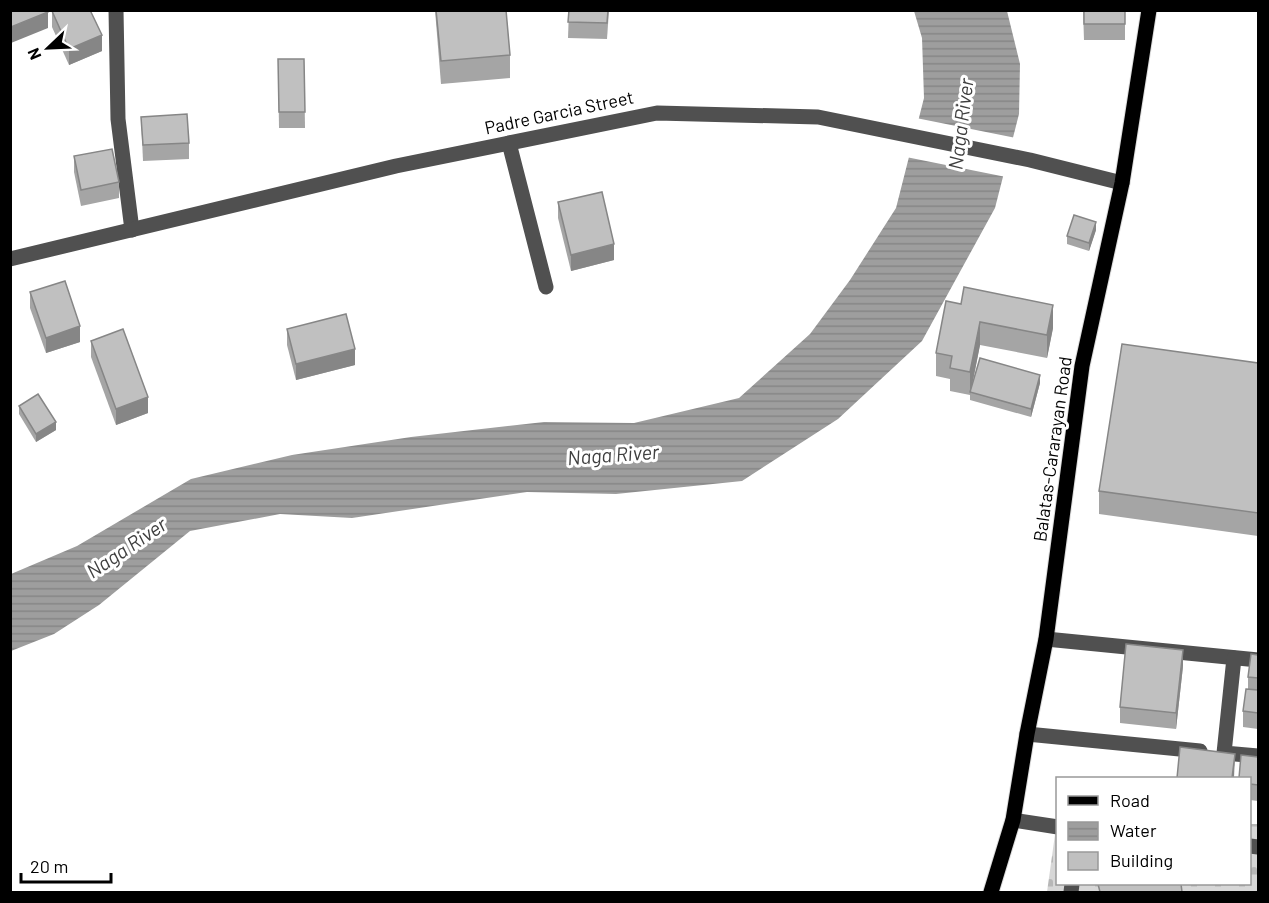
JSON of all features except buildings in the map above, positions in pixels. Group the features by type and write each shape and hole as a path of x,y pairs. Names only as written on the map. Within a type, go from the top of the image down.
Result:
{"main road":[{"name":"Balatas-Cararayan Road","path":"991,892 1013,820 1046,639 1082,366 1122,183 1149,10"}],"street":[{"path":"116,10 118,119 132,230"},
{"name":"Padre Garcia Street","path":"10,259 396,166 657,112 818,117 1030,160 1122,183"},
{"path":"509,143 546,287"},
{"path":"1046,639 1258,660"},
{"path":"1224,753 1234,658"},
{"path":"1027,734 1258,756"},
{"path":"1013,820 1056,827"}],"green space":[{"path":"1251,824 1258,824 1258,892 1047,892 1056,827 1056,885 1251,885"}],"water":[{"name":"Naga River","path":"914,11 1007,11 1020,64 1019,114 995,208 922,341 838,419 742,481 616,494 527,492 352,518 280,514 190,531 99,605 54,634 11,651 11,574 77,546 191,479 292,455 411,437 544,422 634,423 739,398 810,334 850,280 896,208 924,98 922,38"}],"pier":[{"path":"916,118 1016,138 1006,177 906,157"}]}
